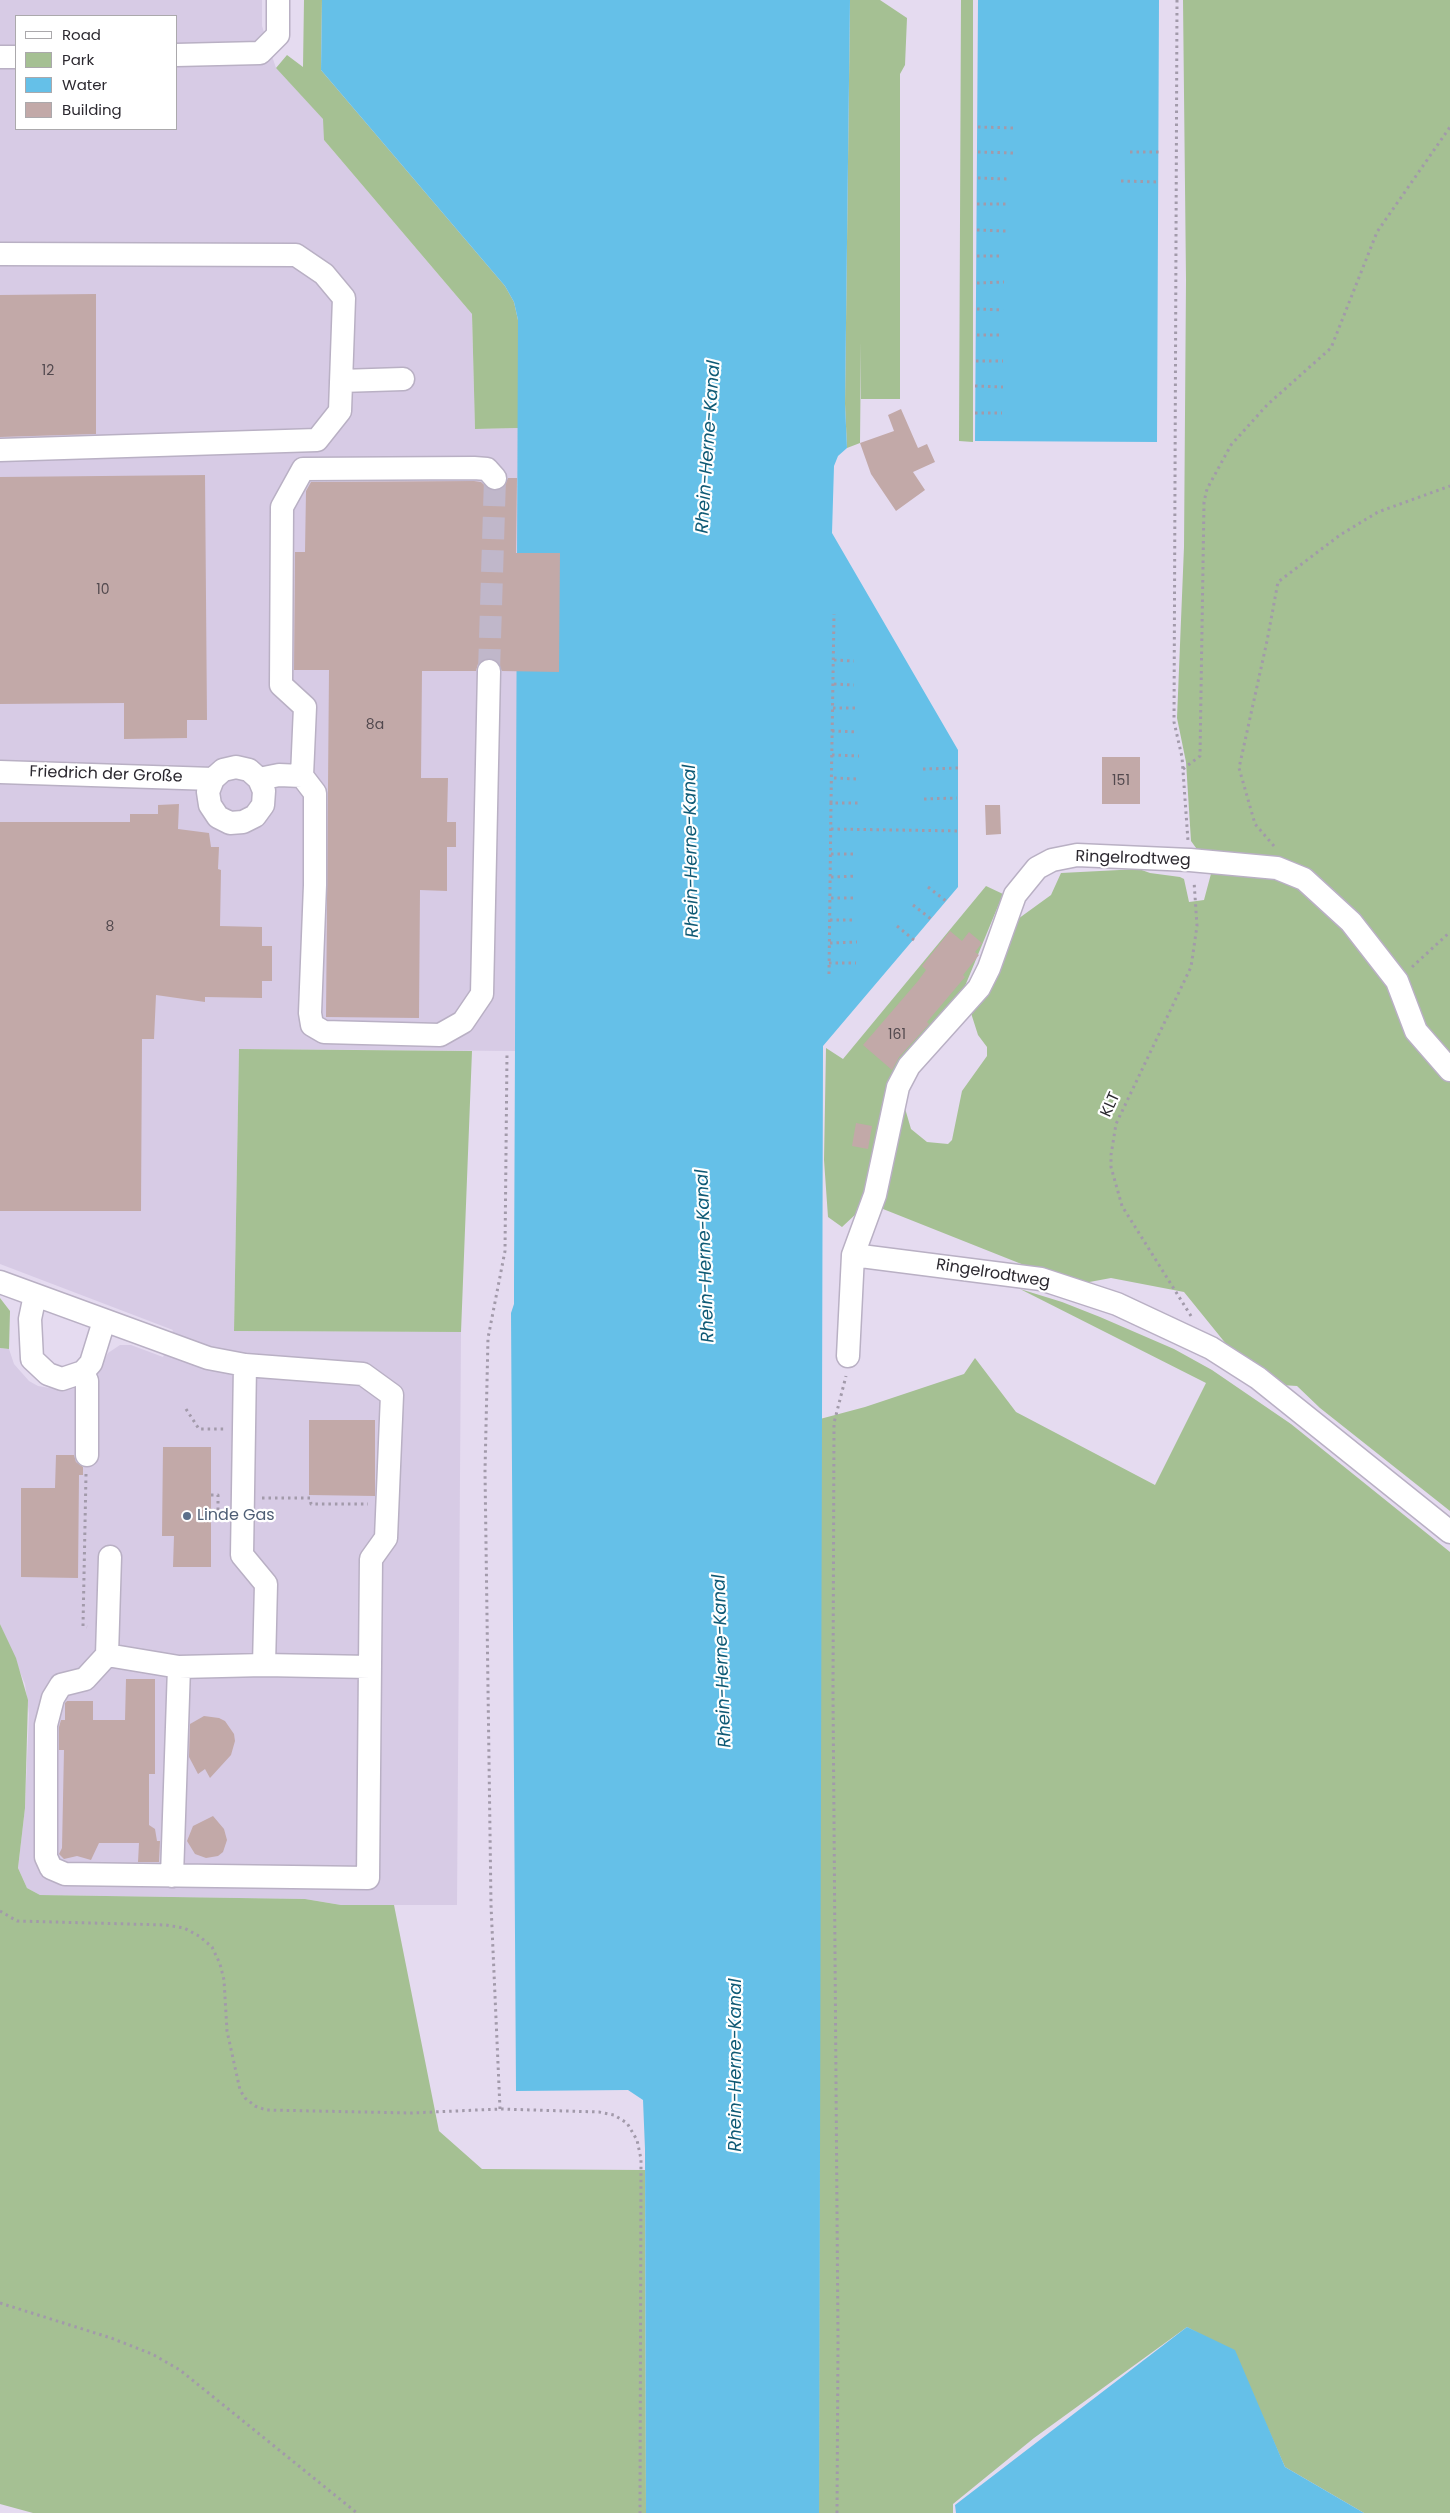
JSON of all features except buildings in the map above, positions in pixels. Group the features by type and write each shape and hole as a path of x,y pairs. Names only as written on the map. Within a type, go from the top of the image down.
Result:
{"street":[{"path":"178,55 260,53 278,36 278,0"},
{"path":"0,57 15,57"},
{"path":"0,254 296,255 324,274 344,298 340,411 317,440 0,450"},
{"path":"341,381 403,379"},
{"path":"490,671 482,994 463,1022 440,1035 324,1032 312,1025 310,1013 315,885 315,793 302,776 305,707 281,686 282,507 303,469 474,468 488,469 495,478"},
{"path":"236,767 249,770 259,779 264,791 263,805 255,816 243,822 230,823 218,816 210,805 208,792 213,779 223,770 236,767"},
{"name":"Friedrich der Große","path":"0,772 213,779"},
{"path":"259,779 279,775 302,776"},
{"name":"Ringelrodtweg","path":"848,1356 853,1255 875,1195 898,1086 909,1066 979,988 1015,895 1037,868 1052,860 1077,855 1190,860 1277,868 1304,879 1351,922 1396,981 1416,1031 1450,1070"},
{"name":"Ringelrodtweg","path":"853,1255 1041,1279 1117,1304 1212,1348 1258,1378 1450,1532"},
{"path":"0,1282 208,1358 245,1365 363,1374 392,1395 386,1538 371,1559 368,1878 65,1874 51,1868 46,1857 46,1725 53,1698 61,1685 85,1679 107,1646 110,1557"},
{"path":"35,1295 30,1319 32,1359 48,1374 62,1379 83,1372 91,1363 104,1321"},
{"path":"245,1365 242,1555 266,1584 264,1665"},
{"path":"83,1372 87,1381 87,1455"},
{"path":"107,1646 178,1667 264,1665 370,1667"},
{"path":"172,1876 178,1667"}],"path":[{"name":"KLT","path":"1177,0 1174,722 1183,769 1197,926 1190,966 1116,1124 1112,1140 1111,1168 1122,1206 1212,1348"},
{"path":"978,127 1015,128"},
{"path":"1183,769 1200,756 1204,502 1207,489 1232,445 1267,405 1331,348 1377,232 1450,127"},
{"path":"978,152 1015,153"},
{"path":"1130,152 1159,152"},
{"path":"978,178 1008,179"},
{"path":"1121,181 1159,182"},
{"path":"977,204 1007,204"},
{"path":"977,230 1006,231"},
{"path":"977,256 1003,256"},
{"path":"977,283 1004,282"},
{"path":"977,309 1003,310"},
{"path":"977,334 1004,335"},
{"path":"976,361 1003,361"},
{"path":"975,386 1003,387"},
{"path":"975,414 1002,413"},
{"path":"1279,852 1255,824 1239,768 1268,641 1278,582 1340,535 1378,512 1450,486"},
{"path":"829,974 834,614"},
{"path":"834,660 854,661"},
{"path":"834,684 854,685"},
{"path":"833,708 858,708"},
{"path":"832,731 858,732"},
{"path":"832,755 859,756"},
{"path":"923,769 959,768"},
{"path":"834,778 858,779"},
{"path":"924,799 957,798"},
{"path":"831,803 858,803"},
{"path":"831,830 960,831"},
{"path":"831,854 857,854"},
{"path":"831,877 857,876"},
{"path":"928,887 946,901"},
{"path":"831,898 857,898"},
{"path":"913,905 931,919"},
{"path":"830,920 856,920"},
{"path":"897,926 914,940"},
{"path":"1396,981 1450,932"},
{"path":"830,942 857,942"},
{"path":"830,963 856,963"},
{"path":"500,2109 490,1895 485,1471 488,1338 505,1250 507,1053"},
{"path":"838,2513 834,1422 845,1382 848,1356"},
{"path":"186,1409 199,1429 216,1429"},
{"path":"87,1455 83,1626 107,1646"},
{"path":"211,1495 218,1495 218,1518 242,1519"},
{"path":"260,1498 310,1498 311,1504 388,1504"},
{"path":"0,1911 17,1921 166,1924 184,1928 199,1936 212,1947 220,1964 224,1980 226,2031 240,2090 245,2098 255,2106 266,2110 411,2113 500,2109 599,2112 614,2116 627,2123 637,2140 641,2159 640,2513"},
{"path":"0,2303 111,2338 152,2354 166,2362 225,2405 357,2513"}],"shaded area":[{"path":"0,0 262,0 262,26 276,68 324,119 324,140 472,314 475,429 518,428 516,1051 239,1049 234,1331 461,1332 457,1905 341,1905 305,1899 40,1895 27,1888 18,1868 25,1808 29,1714 25,1684 0,1624 0,1348 9,1349 14,1364 29,1381 38,1386 62,1390 72,1389 87,1381 99,1370 108,1353 120,1345 131,1345 163,1357 173,1330 0,1264"}],"green space":[{"path":"304,0 322,0 321,70 505,286 514,302 518,320 518,428 475,429 472,314 324,140 323,119 276,68 287,55 303,67"},
{"path":"850,0 880,0 907,18 905,65 900,74 900,399 861,399 861,341 860,443 847,448 845,404"},
{"path":"961,0 973,0 973,442 959,441"},
{"path":"1183,0 1450,0 1450,1511 1320,1408 1297,1386 1281,1385 1231,1350 1184,1292 1111,1278 1084,1283 1039,1271 878,1207 904,1105 911,1129 927,1142 948,1144 952,1140 962,1091 987,1056 987,1047 978,1035 971,1013 1011,924 1051,895 1061,873 1139,869 1150,873 1180,877 1184,879 1189,902 1204,900 1212,870 1191,841 1186,762 1177,718 1184,547 1186,280"},
{"path":"986,886 1003,894 963,991 891,1078 864,1196 857,1213 842,1227 828,1217 824,1160 826,1048 843,1059"},
{"path":"239,1049 472,1051 461,1332 234,1331"},
{"path":"1020,1289 1062,1302 1100,1317 1174,1349 1212,1370 1291,1424 1450,1552 1450,2513 1364,2513 1285,2467 1234,2352 1187,2327 1034,2438 953,2504 953,2513 819,2513 820,1419 865,1407 964,1374 975,1358 1016,1412 1155,1485 1206,1383"},
{"path":"0,1298 10,1311 9,1349 0,1348"},
{"path":"0,1624 16,1658 28,1700 25,1808 18,1868 27,1888 40,1895 305,1899 341,1905 394,1905 439,2131 482,2169 645,2170 646,2513 33,2513 0,2504"}],"water":[{"name":"Rhein-Herne-Kanal","path":"322,0 850,0 845,404 847,448 838,456 834,466 832,533 958,750 958,887 823,1046 819,2513 646,2513 645,2149 643,2100 628,2090 516,2091 511,1313 514,1304 518,320 514,302 505,286 321,70"},
{"path":"978,0 1159,0 1157,442 975,441"},
{"path":"1187,2327 1235,2350 1285,2467 1364,2513 956,2513 955,2505"}],"tunnel":[{"path":"489,671 495,478"}],"place":[{"name":"Linde Gas","path":"187,1516"}]}
